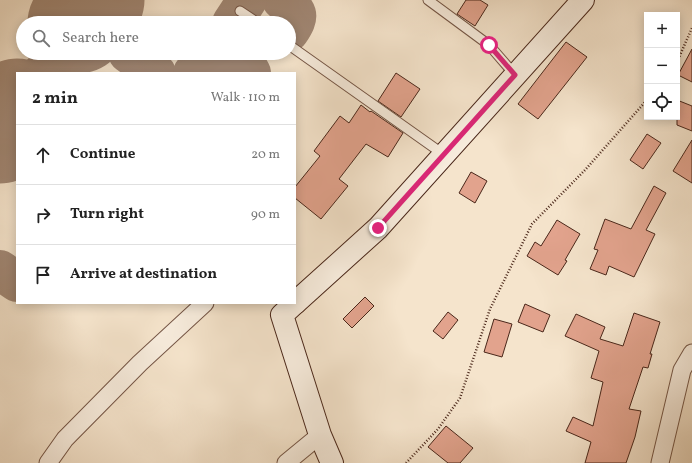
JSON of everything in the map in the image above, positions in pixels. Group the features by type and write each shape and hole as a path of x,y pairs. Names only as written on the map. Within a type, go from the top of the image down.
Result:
{"street":[{"path":"296,299 378,228 583,0"},
{"path":"48,463 65,439 140,363 204,304"},
{"path":"288,306 320,434 332,463"},
{"path":"660,463 682,370 692,353"},
{"path":"286,463 320,434"}],"lane":[{"path":"428,0 489,45 515,75"},
{"path":"240,11 248,16"},
{"path":"296,50 443,154"}],"path":[{"path":"680,55 692,28"},
{"path":"406,463 438,429 460,398 490,309 532,224 585,170 644,103"}],"building":[{"path":"466,0 480,0 488,5 475,26 457,14"},
{"path":"566,42 587,57 538,119 518,104"},
{"path":"692,49 692,82 680,76 680,71"},
{"path":"396,73 420,89 401,117 378,101"},
{"path":"680,101 692,106 692,131 677,125 677,120 680,120"},
{"path":"361,105 403,133 388,157 366,144 339,179 348,186 321,219 296,199 296,186 320,156 314,151 340,116 349,123"},
{"path":"647,134 661,143 643,169 630,160"},
{"path":"692,140 692,183 673,171"},
{"path":"471,172 487,181 475,203 459,193"},
{"path":"654,186 666,193 646,230 655,234 634,277 609,266 606,275 590,269 598,250 594,249 605,219 631,229"},
{"path":"557,220 580,234 565,260 567,261 558,275 527,256 535,242 541,246"},
{"path":"365,297 374,306 352,328 343,319"},
{"path":"525,304 550,315 543,332 518,322"},
{"path":"448,312 458,320 443,339 433,331"},
{"path":"634,313 660,322 650,354 652,354 648,368 643,367 629,409 641,411 635,437 626,463 585,463 591,442 566,431 573,417 593,426 603,382 591,378 599,351 565,336 576,314 605,327 600,339 623,346"},
{"path":"494,319 512,324 502,357 484,352"},
{"path":"446,426 473,448 460,463 448,463 428,447"}],"taxiway":[{"path":"106,0 108,16"},
{"path":"237,16 247,0"},
{"path":"282,0 292,8 296,16"},
{"path":"43,72 64,60"},
{"path":"138,60 155,72"},
{"path":"194,72 204,60"},
{"path":"240,60 246,64 250,72"},
{"path":"0,270 16,281"}],"runway":[{"path":"83,16 94,0"},
{"path":"0,133 16,110"}],"route":[{"path":"378,228 515,75 489,45"}]}
